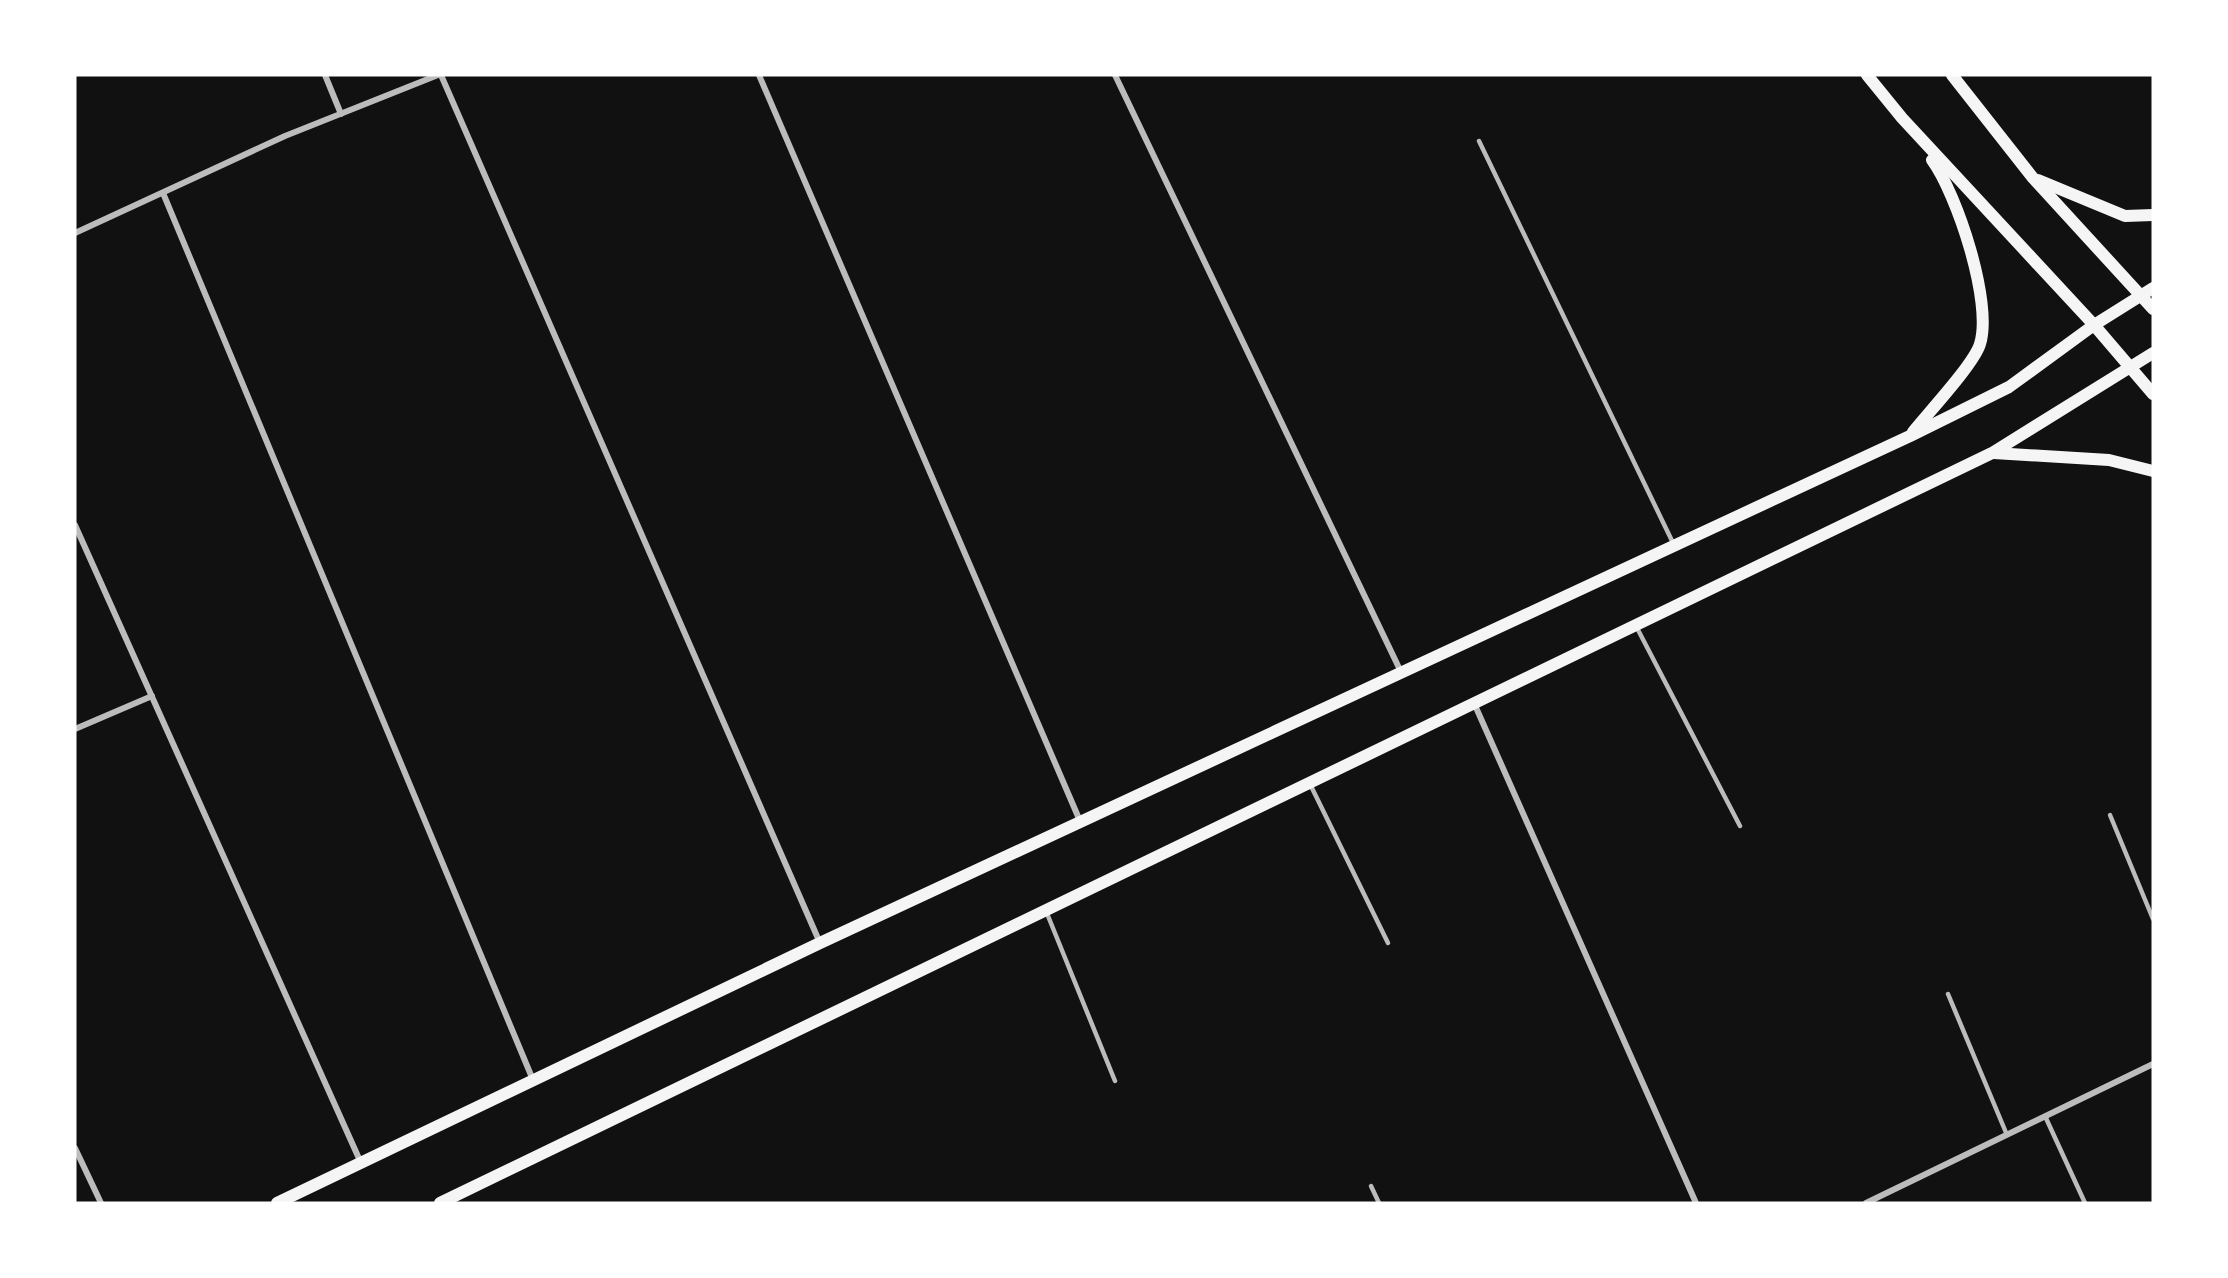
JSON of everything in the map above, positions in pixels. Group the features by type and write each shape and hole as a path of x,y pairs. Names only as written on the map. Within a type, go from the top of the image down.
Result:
{"main road":[{"path":"1867,75 1944,176 1965,234 1982,298 1980,344 1959,376 1910,436"},
{"path":"1952,75 2033,177 2153,309"},
{"path":"1902,118 2094,325 2153,394"},
{"path":"2033,177 2125,216 2153,215"},
{"path":"277,1203 820,943 1910,436 2009,387 2094,325 2153,288"},
{"path":"440,1203 1992,453 2153,353"},
{"path":"1992,453 2109,460 2153,471"}],"street":[{"path":"325,75 341,114"},
{"path":"75,233 285,136 439,75 820,943"},
{"path":"759,75 1081,822"},
{"path":"1116,75 1401,672"},
{"path":"163,193 533,1081"},
{"path":"75,525 361,1163"},
{"path":"75,729 152,696"},
{"path":"1474,703 1696,1203"},
{"path":"1866,1203 2153,1064"},
{"path":"75,1148 101,1203"}],"lane":[{"path":"1479,141 1674,545"},
{"path":"1635,625 1740,826"},
{"path":"1310,783 1388,943"},
{"path":"2110,815 2153,919"},
{"path":"1046,910 1115,1081"},
{"path":"1948,994 2007,1135"},
{"path":"2045,1116 2085,1203"},
{"path":"1371,1186 1379,1203"}]}
